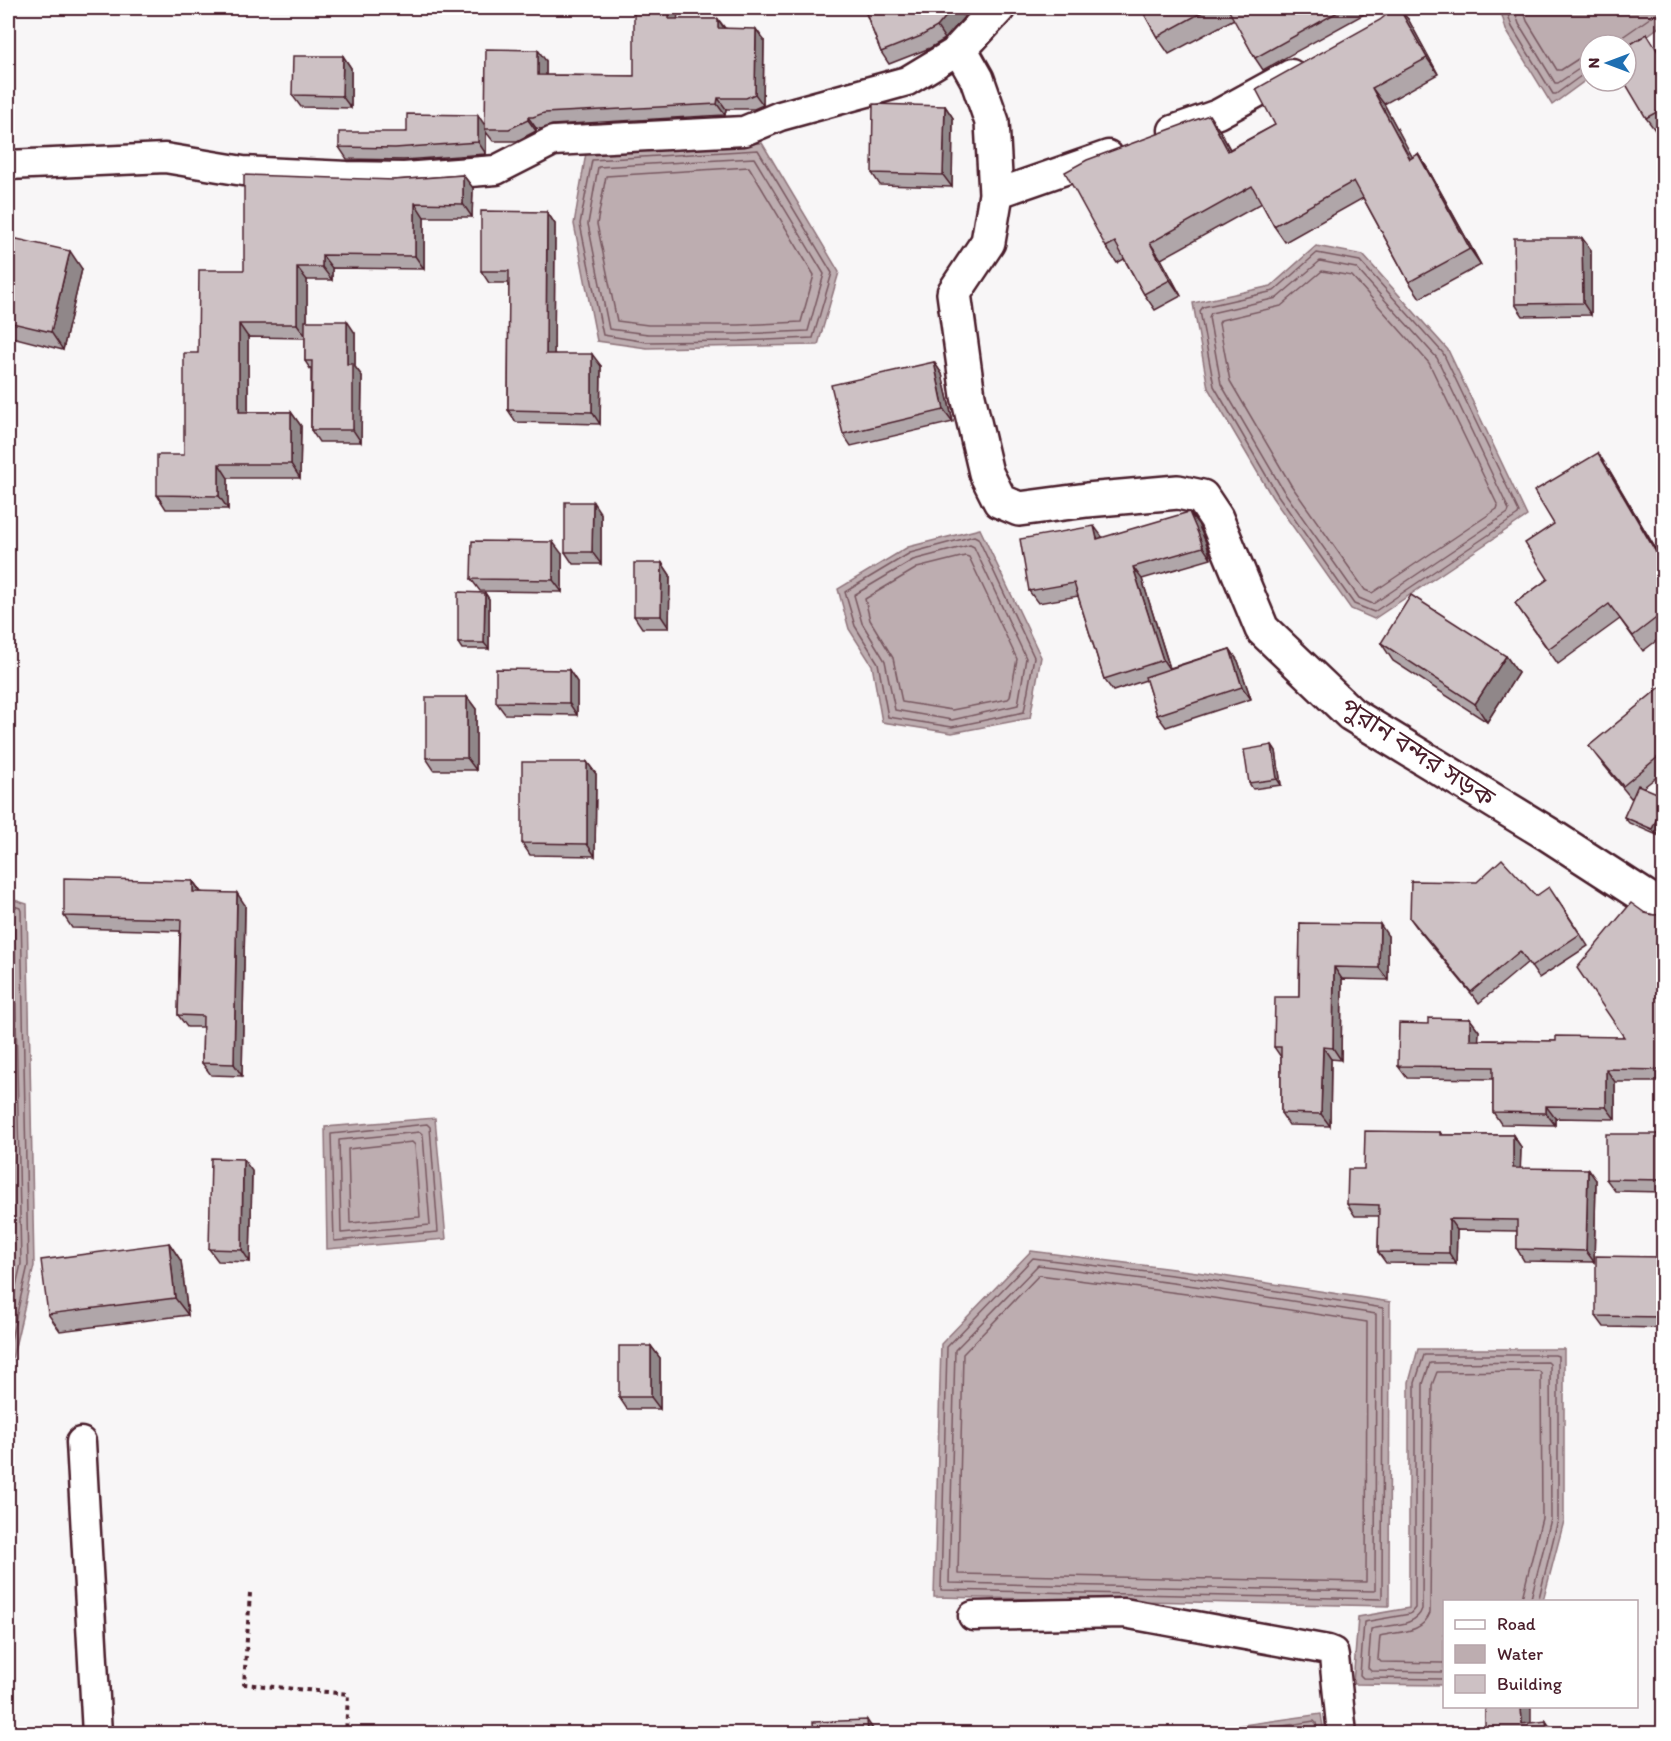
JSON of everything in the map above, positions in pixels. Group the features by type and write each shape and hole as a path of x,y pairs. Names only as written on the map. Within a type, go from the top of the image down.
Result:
{"street":[{"path":"8,165 165,158 243,171 404,177 496,170 553,141 744,131 780,116 907,81 960,50 998,8"},
{"name":"পুরান বন্দর সড়ক","path":"960,50 977,80 992,122 996,194 988,242 954,293 968,396 986,473 1000,501 1019,509 1086,500 1178,492 1202,498 1216,518 1262,629 1351,714 1548,834 1664,909"},
{"path":"996,194 1218,114 1310,63"},
{"path":"81,1442 97,1734"},
{"path":"972,1616 1124,1613 1329,1650 1333,1652 1334,1657 1342,1734"}],"path":[{"path":"249,1593 244,1683 348,1694 346,1734"}],"water":[{"path":"1500,8 1663,8 1663,24 1638,42 1638,33 1578,33 1578,86 1552,105 1506,30"},
{"path":"762,143 839,272 818,345 647,348 597,341 574,224 586,153"},
{"path":"1316,246 1363,255 1448,350 1527,516 1374,619 1351,609 1272,497 1208,388 1193,303 1271,286"},
{"path":"980,529 1041,657 1030,718 952,733 882,722 872,665 849,629 838,589 908,547"},
{"path":"8,898 27,904 34,1266 11,1364 8,1364"},
{"path":"435,1118 446,1239 327,1249 325,1127"},
{"path":"1031,1251 1197,1272 1390,1302 1389,1606 934,1597 941,1344"},
{"path":"1418,1349 1564,1349 1564,1521 1543,1600 1443,1600 1443,1685 1353,1684 1358,1617 1409,1608 1409,1382"},
{"path":"1321,1714 1324,1733 1216,1733 1236,1726"}],"building":[{"path":"634,8 669,8 669,19 718,19 718,28 756,29 755,94 746,98 718,98 717,104 544,113 528,117 528,120 509,129 485,129 486,49 538,50 538,75 634,76"},
{"path":"864,8 953,8 937,27 881,52"},
{"path":"1141,8 1210,8 1157,37"},
{"path":"1345,8 1255,58 1228,9"},
{"path":"1388,8 1399,8 1427,58 1372,88 1410,159 1418,154 1470,249 1409,282 1354,181 1274,226 1252,186 1150,243 1170,280 1144,294 1115,242 1106,247 1065,172 1087,160 1209,115 1228,151 1275,125 1256,89 1380,20 1386,15"},
{"path":"1647,34 1664,61 1664,108 1646,118 1631,93 1638,93 1638,40"},
{"path":"293,56 343,56 342,96 292,95"},
{"path":"873,104 945,106 943,175 872,173"},
{"path":"407,114 478,115 478,142 395,148 339,147 339,132 407,132"},
{"path":"244,175 394,180 463,175 463,204 415,203 415,256 322,255 322,267 297,267 297,324 239,324 239,412 291,412 291,464 219,464 219,496 157,495 157,455 184,455 184,353 198,353 199,270 244,270"},
{"path":"481,211 547,212 546,354 592,354 592,412 508,410 509,271 481,271"},
{"path":"8,237 70,251 51,332 8,322"},
{"path":"1514,238 1582,238 1583,303 1515,304"},
{"path":"305,321 347,321 347,364 353,364 353,430 311,430 312,361 305,361"},
{"path":"934,362 944,410 843,434 831,385"},
{"path":"1598,453 1664,566 1664,593 1659,595 1664,601 1664,612 1633,636 1609,604 1548,649 1515,603 1548,579 1525,543 1554,524 1534,491"},
{"path":"565,502 593,502 592,552 565,552"},
{"path":"1189,512 1203,547 1133,567 1163,660 1104,679 1074,583 1029,591 1020,539 1094,526 1097,539"},
{"path":"472,541 553,542 553,580 471,579"},
{"path":"634,563 662,563 661,616 634,616"},
{"path":"458,592 485,593 484,643 458,643"},
{"path":"1411,595 1506,656 1475,704 1381,643"},
{"path":"1230,649 1242,687 1157,715 1145,677"},
{"path":"496,669 569,670 569,703 496,702"},
{"path":"1664,684 1664,752 1623,786 1589,746"},
{"path":"426,697 467,697 467,758 426,758"},
{"path":"1272,745 1277,779 1249,783 1244,750"},
{"path":"522,762 587,762 587,844 522,843"},
{"path":"1638,785 1664,796 1664,802 1652,829 1624,817"},
{"path":"1502,859 1536,896 1549,887 1580,934 1531,967 1520,951 1471,992 1410,918 1411,881 1477,882"},
{"path":"64,878 193,881 193,892 237,893 234,1064 202,1063 203,1016 178,1015 181,919 64,916"},
{"path":"1631,903 1645,913 1664,914 1664,1070 1606,1069 1606,1107 1546,1106 1546,1113 1493,1112 1493,1067 1398,1066 1399,1023 1428,1024 1428,1018 1470,1019 1470,1040 1556,1041 1556,1036 1624,1037 1577,968"},
{"path":"1300,923 1380,924 1379,968 1334,967 1333,1048 1323,1047 1321,1114 1281,1113 1281,1047 1274,1047 1275,997 1299,997"},
{"path":"1365,1131 1440,1132 1440,1135 1513,1135 1513,1168 1588,1169 1586,1251 1517,1249 1517,1220 1449,1219 1449,1253 1378,1252 1379,1205 1347,1204 1348,1169 1364,1169"},
{"path":"1606,1134 1664,1134 1664,1180 1606,1179"},
{"path":"211,1158 243,1159 242,1250 209,1249"},
{"path":"169,1243 175,1298 48,1314 41,1260"},
{"path":"1596,1256 1664,1257 1664,1317 1596,1316"},
{"path":"619,1346 651,1346 651,1397 619,1397"},
{"path":"1485,1708 1521,1708 1522,1724 1546,1721 1547,1731 1565,1727 1567,1734 1485,1734"},
{"path":"867,1720 868,1734 814,1734 813,1722"}]}
